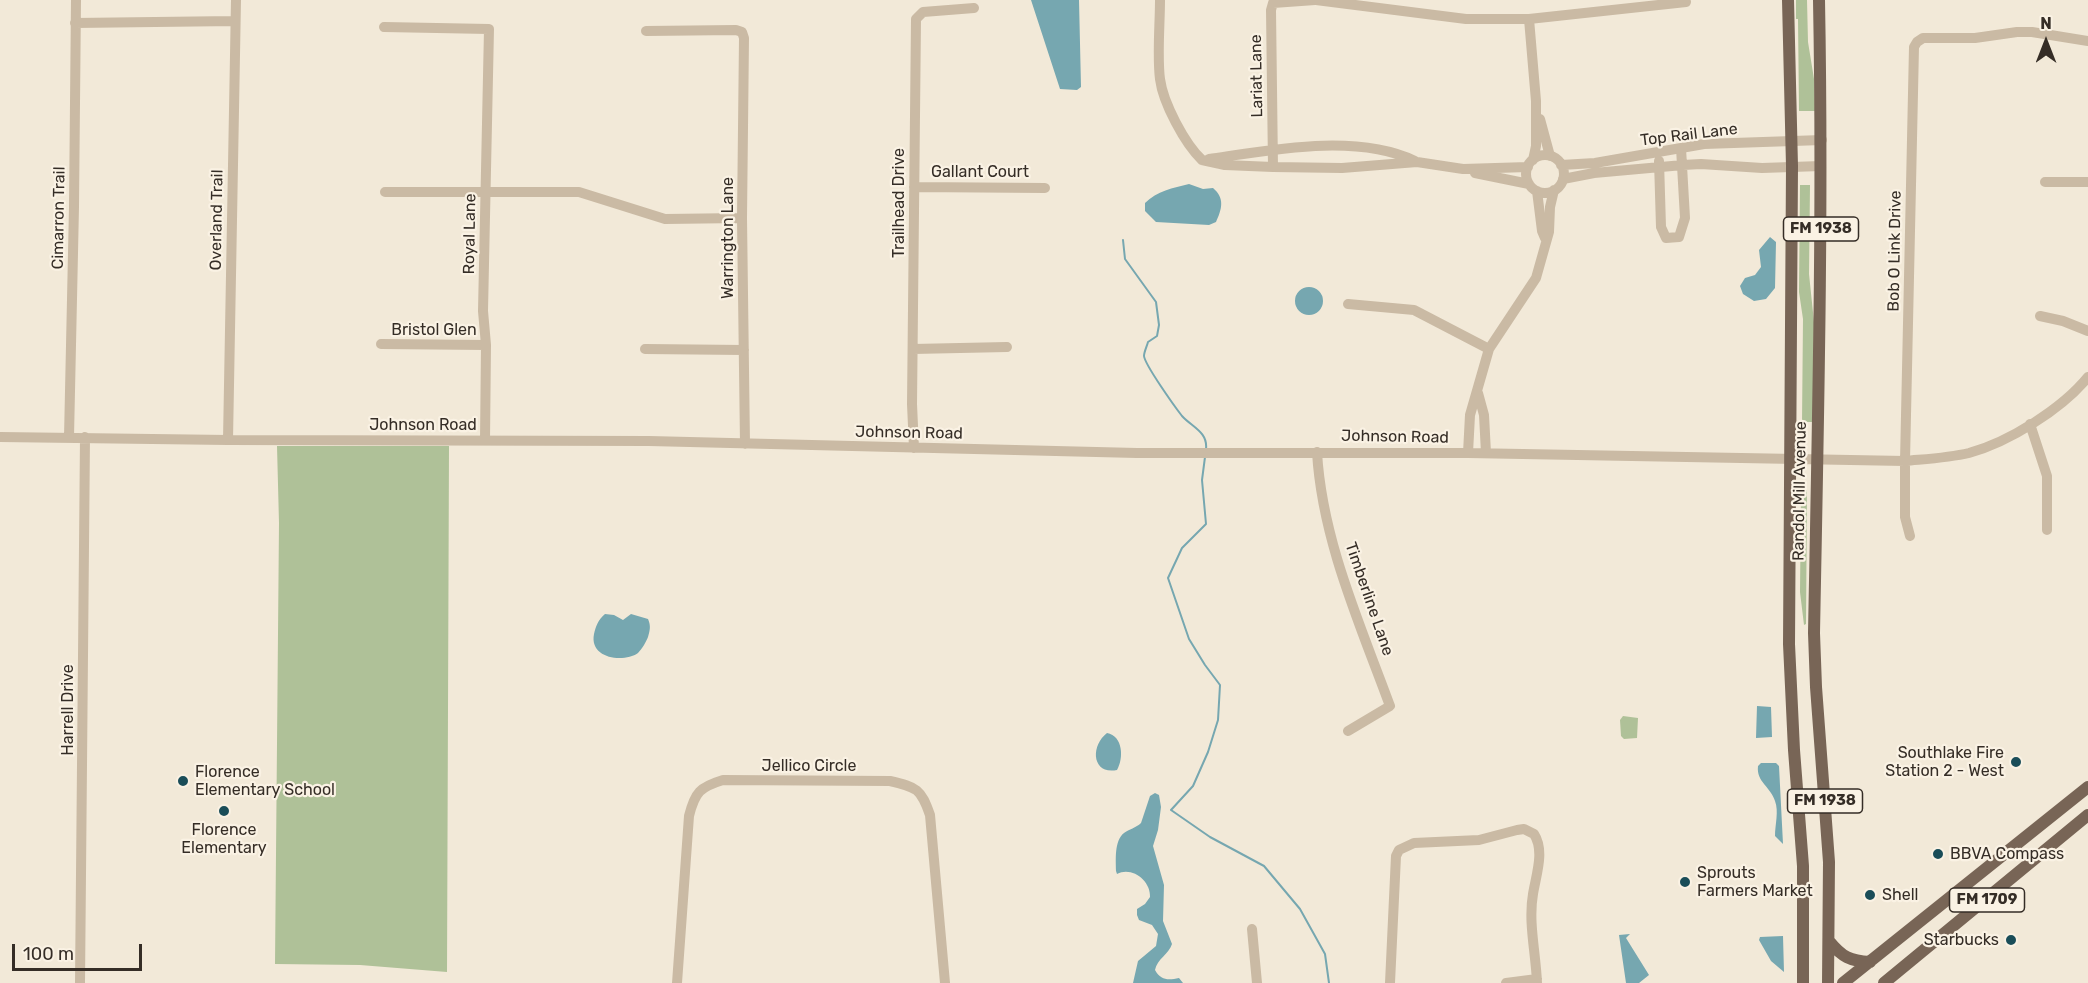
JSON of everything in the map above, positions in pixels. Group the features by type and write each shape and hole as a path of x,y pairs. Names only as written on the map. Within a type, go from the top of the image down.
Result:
{"main road":[{"name":"Randol Mill Avenue","path":"1788,0 1792,166 1789,644 1803,866 1803,983"},
{"name":"Randol Mill Avenue","path":"1819,0 1822,140 1814,633 1829,862 1828,983"},
{"name":"FM 1709","path":"1843,983 2087,790"},
{"name":"FM 1709","path":"1884,983 2088,815"},
{"path":"1829,941 1838,952 1854,962 1870,962"}],"street":[{"name":"Cimarron Trail","path":"69,437 76,0"},
{"name":"Overland Trail","path":"228,440 236,0"},
{"path":"1160,0 1160,80 1173,117 1195,153 1203,160 1225,165 1273,167 1342,168 1417,162 1463,168 1531,164 1542,156 1550,156"},
{"path":"1315,0 1466,19 1529,19 1686,2"},
{"name":"Lariat Lane","path":"1273,149 1271,10 1274,3 1315,0"},
{"name":"Trailhead Drive","path":"914,448 916,19 923,12 974,8"},
{"path":"1529,19 1536,101 1536,146 1526,177 1533,187 1546,241"},
{"path":"75,23 235,21"},
{"name":"Royal Lane","path":"384,27 489,29 483,311 486,345 485,440"},
{"name":"Warrington Lane","path":"646,31 736,30 742,32 744,38 742,218 745,444"},
{"name":"Bob O Link Drive","path":"1910,536 1905,517 1905,461 1914,47 1923,38 1975,38 2017,32 2045,33 2088,41"},
{"path":"1463,168 1482,176 1508,178 1548,193 1554,190 1563,179 1561,165 1550,156 1536,101"},
{"name":"Top Rail Lane","path":"1561,165 1595,164 1704,144 1822,140"},
{"path":"1203,160 1273,149 1340,145 1399,153 1417,162"},
{"path":"1659,152 1660,227 1666,238 1679,237 1685,218 1681,148"},
{"path":"1273,149 1273,167"},
{"name":"Top Rail Lane","path":"1563,179 1594,173 1683,165 1762,168 1821,166"},
{"path":"2045,182 2088,182"},
{"name":"Gallant Court","path":"914,187 1045,188"},
{"path":"1468,453 1470,415 1478,393 1482,370 1489,349 1536,278 1549,232 1550,207 1554,190"},
{"path":"385,192 579,192 665,219 742,218"},
{"path":"1348,304 1414,310 1489,349"},
{"path":"2040,316 2063,321 2088,331"},
{"name":"Bristol Glen","path":"381,344 486,345"},
{"path":"913,349 1008,347"},
{"path":"645,349 744,350"},
{"name":"Johnson Road","path":"0,436 228,440 485,440 1194,453 1486,453 1905,461 1947,457 1998,442 2065,400 2088,377"},
{"path":"1478,393 1484,415 1486,453"},
{"path":"2030,424 2047,476 2047,530"},
{"name":"Harrell Drive","path":"80,983 85,437"},
{"name":"Timberline Lane","path":"1317,452 1319,486 1340,565 1390,706 1348,731"},
{"name":"Jellico Circle","path":"677,983 689,816 694,798 706,785 723,780 890,781 909,785 924,796 930,815 945,983"},
{"path":"1390,983 1396,856 1399,850 1414,843 1479,840 1524,829 1534,834 1538,844 1538,870 1532,910 1537,981 1506,983"},
{"path":"1252,929 1257,983"}],"green space":[{"path":"1796,0 1807,0 1808,42 1814,79 1815,111 1799,111"},
{"path":"1800,185 1810,185 1809,274 1814,322 1813,422 1802,422 1803,319 1799,292"},
{"path":"277,446 449,446 447,972 360,965 275,964 279,523"},
{"path":"1801,490 1807,490 1806,624 1804,625 1800,592"},
{"path":"1623,716 1638,718 1637,738 1624,739 1621,736 1620,720"}],"water":[{"path":"1031,0 1079,0 1081,87 1077,90 1060,89"},
{"path":"1189,184 1203,189 1213,188 1217,192 1221,204 1216,222 1209,225 1156,222 1145,211 1145,203 1155,196 1166,190"},
{"path":"1770,237 1776,242 1775,288 1766,299 1754,301 1743,294 1740,286 1745,278 1755,275 1761,267 1759,250"},
{"path":"1309,287 1319,291 1323,301 1319,311 1309,315 1299,311 1295,301 1299,291"},
{"path":"605,614 614,615 623,620 631,614 648,619 650,628 648,637 638,653 625,658 617,658 602,654 597,649 594,634"},
{"path":"1757,706 1771,707 1772,737 1756,738"},
{"path":"1107,733 1116,738 1121,748 1121,760 1117,770 1102,768 1096,758 1098,745"},
{"path":"1761,763 1776,763 1779,766 1783,844 1775,836 1776,805 1773,796 1759,776 1758,766"},
{"path":"1155,793 1159,795 1161,807 1153,846 1164,885 1163,921 1172,944 1155,970 1163,978 1179,978 1183,983 1133,983 1138,961 1156,946 1158,934 1152,925 1139,920 1137,915 1137,909 1150,897 1144,881 1140,876 1129,872 1117,874 1116,871 1116,851 1121,836 1141,823 1150,796"},
{"path":"1630,934 1626,938 1649,975 1639,983 1626,983 1619,935"},
{"path":"1783,936 1784,972 1771,961 1759,940 1760,937"}],"waterway":[{"path":"1123,240 1125,259 1156,302 1159,325 1157,336 1148,342 1144,356 1182,416 1202,434 1206,449"},
{"path":"1205,457 1202,480 1206,524 1182,548 1168,578 1189,639 1220,685 1218,720 1208,752 1193,786 1171,810 1210,837 1264,866 1300,909 1325,954 1329,983"}],"place":[{"name":"Southlake Fire Station 2 - West","path":"2016,762"},
{"name":"Florence Elementary School","path":"183,781"},
{"name":"Florence Elementary","path":"224,811"},
{"name":"BBVA Compass","path":"1938,854"},
{"name":"Sprouts Farmers Market","path":"1685,882"},
{"name":"Shell","path":"1870,895"},
{"name":"Starbucks","path":"2011,940"}]}
